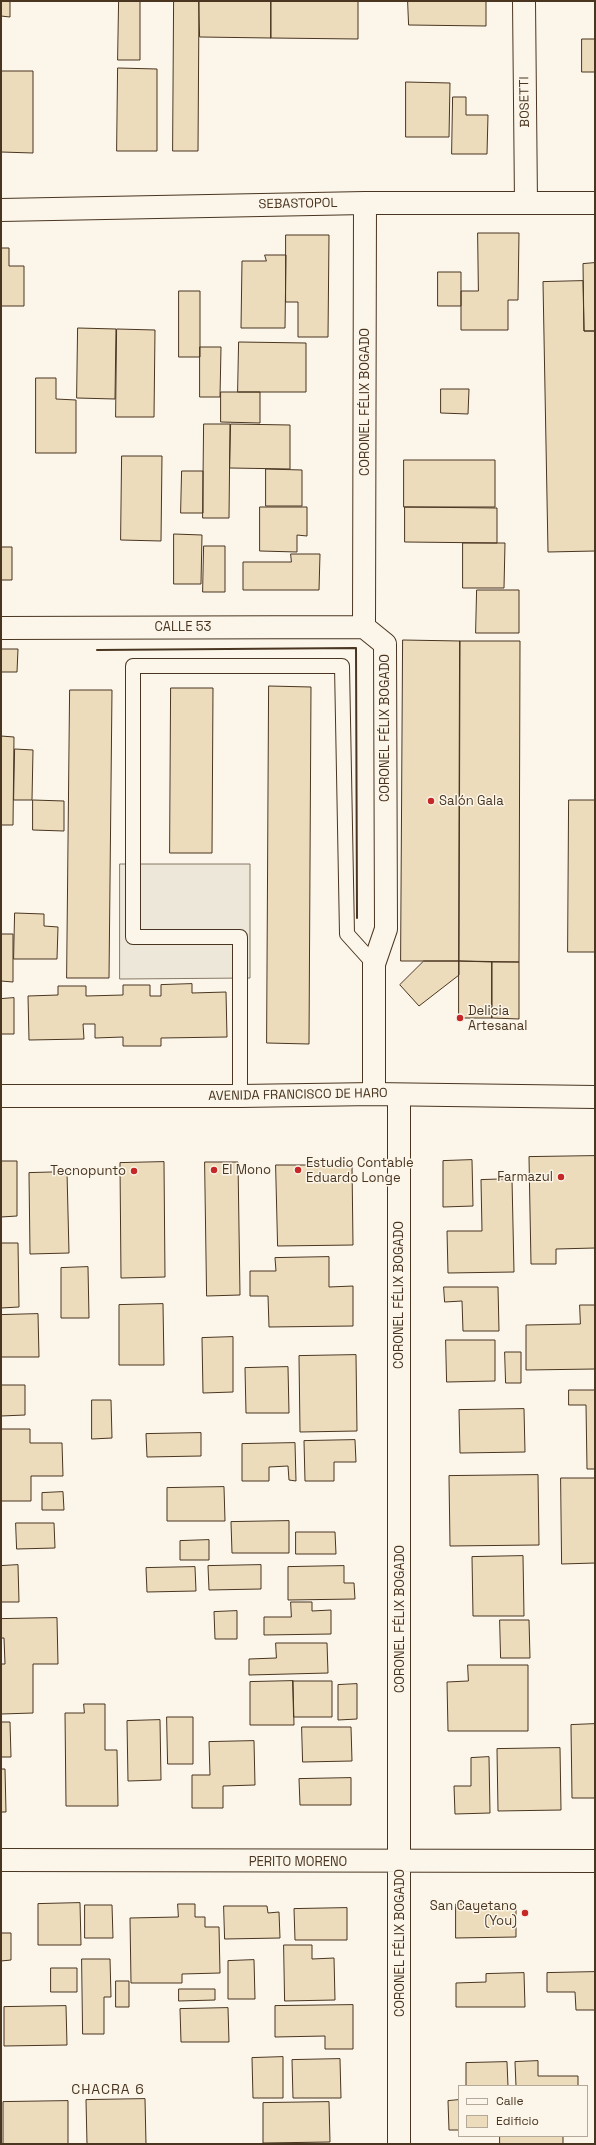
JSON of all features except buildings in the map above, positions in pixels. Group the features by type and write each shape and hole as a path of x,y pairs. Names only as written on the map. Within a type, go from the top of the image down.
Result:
{"street":[{"name":"BOSETTI","path":"524,1 526,203"},
{"name":"SEBASTOPOL","path":"1,210 365,203 595,202"},
{"name":"CORONEL FÉLIX BOGADO","path":"365,203 364,627 385,644 386,930 374,964 374,1094"},
{"name":"CALLE 53","path":"1,628 364,627"},
{"name":"AVENIDA FRANCISCO DE HARO","path":"1,1096 240,1096 374,1094 595,1097"},
{"name":"CORONEL FÉLIX BOGADO","path":"399,1095 399,2144"},
{"name":"PERITO MORENO","path":"1,1860 400,1862 595,1861"}],"lane":[{"path":"240,1096 240,936 133,937 133,666 342,666 346,934 374,964"}],"shaded area":[{"path":"120,864 250,864 250,978 120,979"}],"wall":[{"path":"97,650 356,648 357,918"}],"place":[{"name":"Salón Gala","path":"431,801"},
{"name":"Delicia Artesanal","path":"460,1018"},
{"name":"El Mono","path":"214,1170"},
{"name":"Estudio Contable Eduardo Longe","path":"298,1170"},
{"name":"Tecnopunto","path":"134,1171"},
{"name":"Farmazul","path":"561,1177"},
{"name":"San Cayetano (You)","path":"525,1913"}],"district":[{"name":"CHACRA 6","path":"108,2090"}]}
